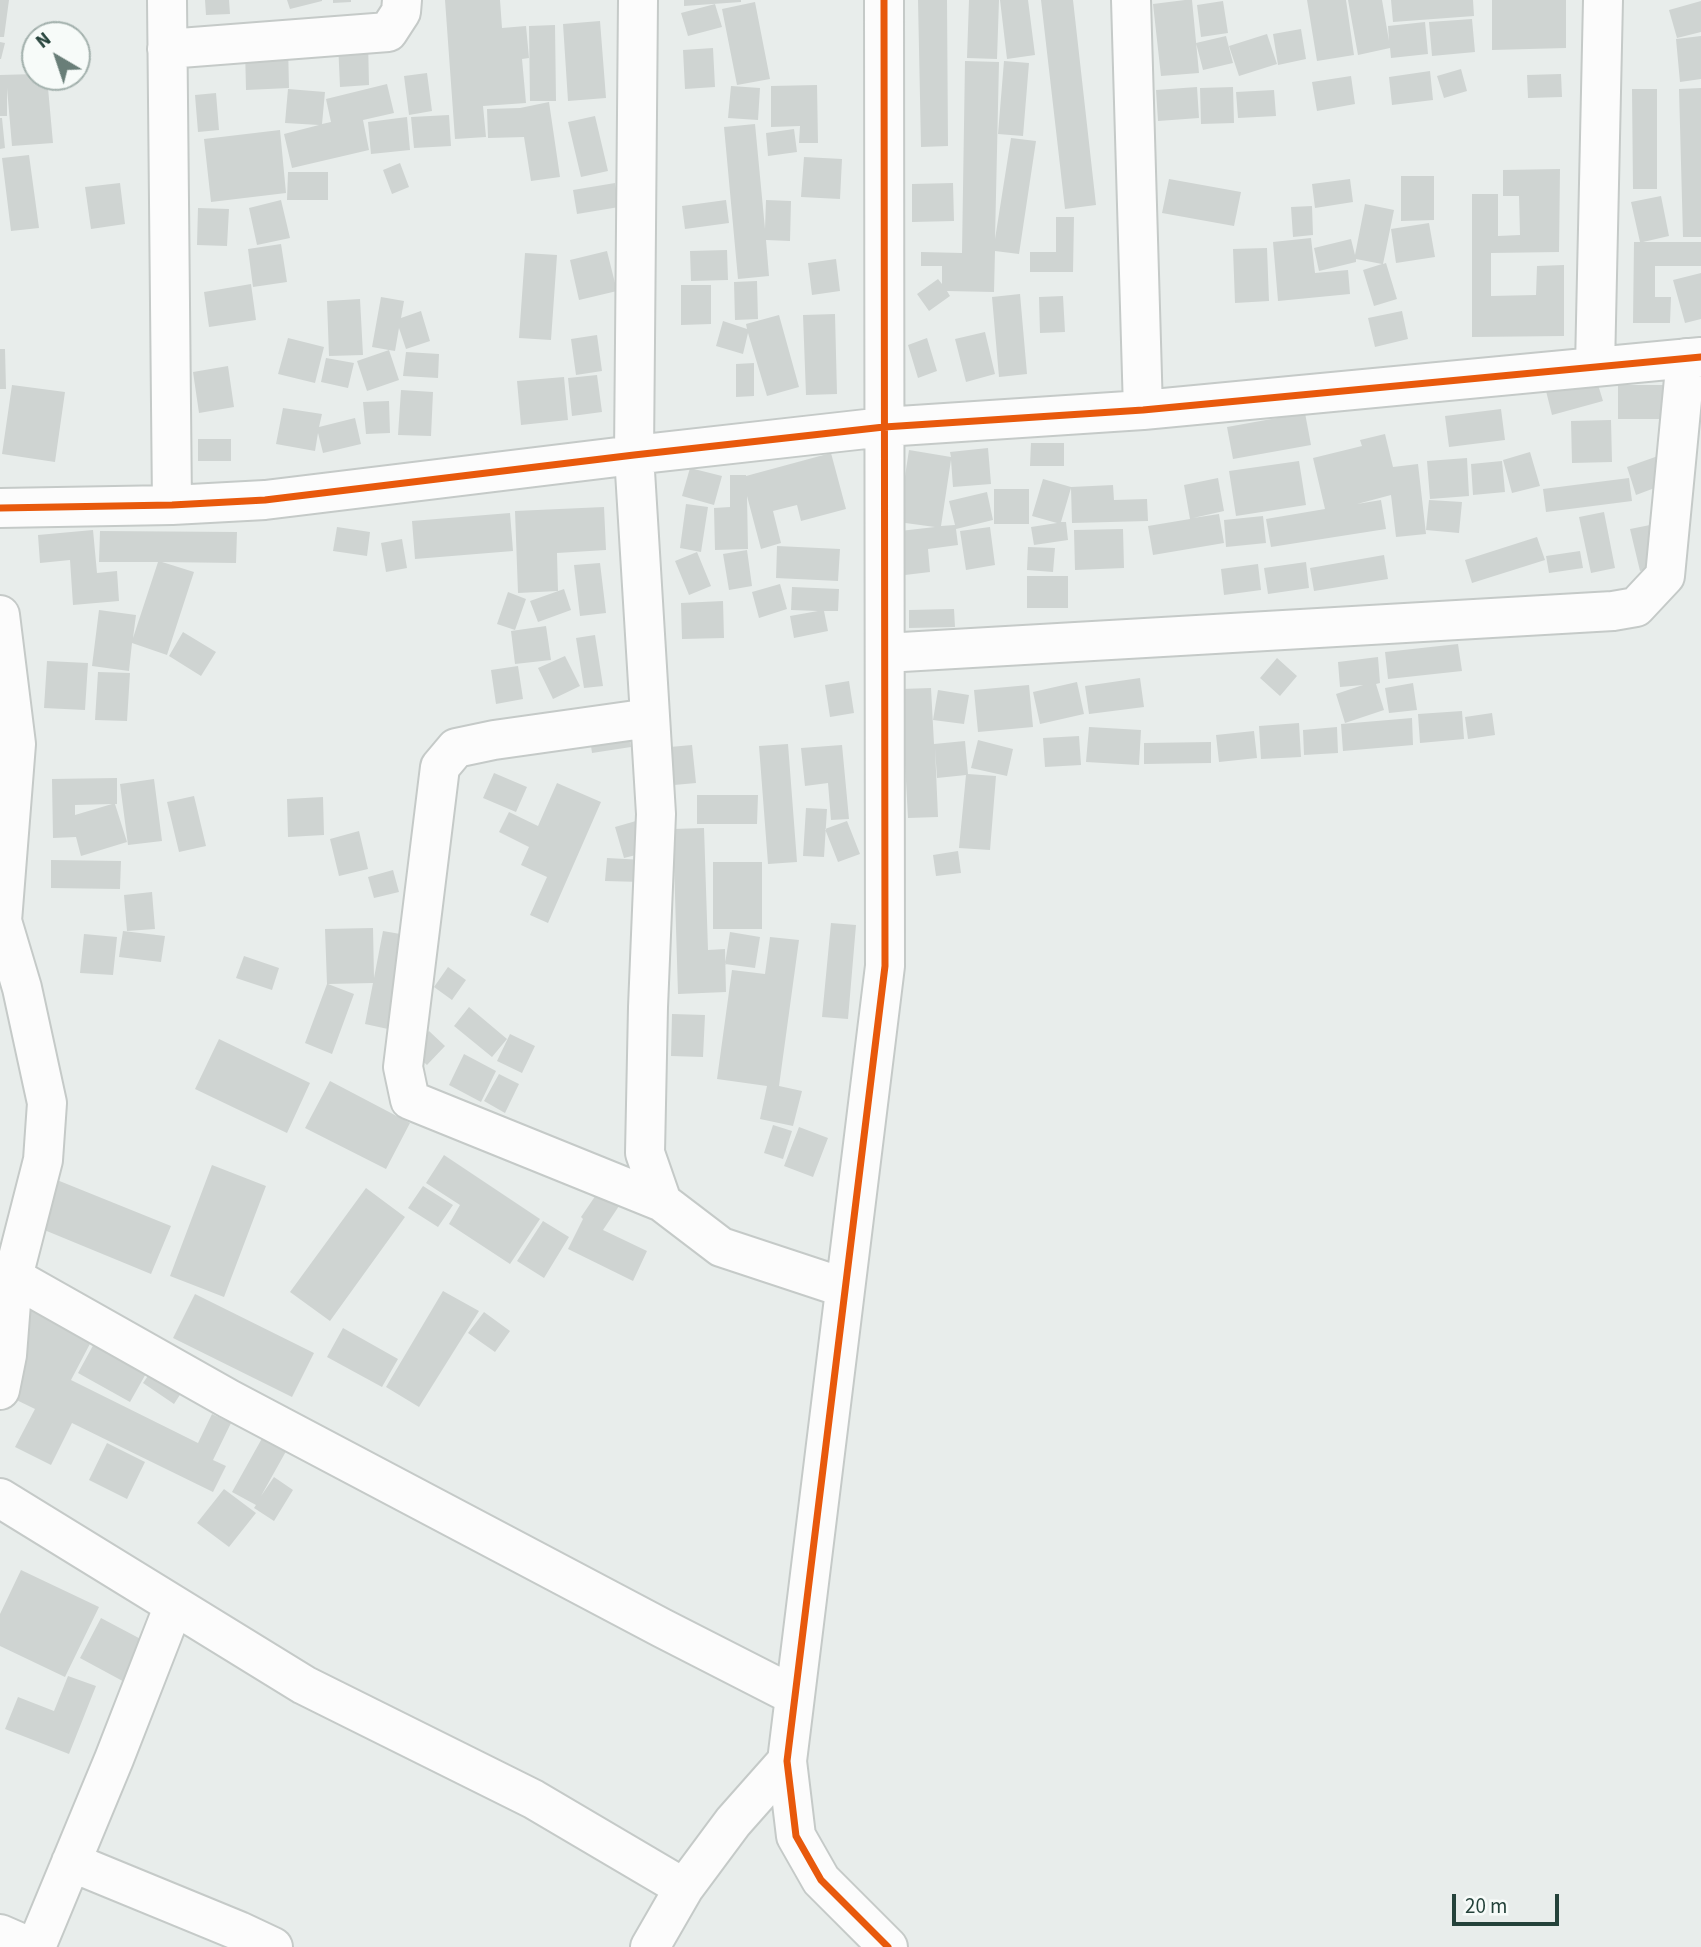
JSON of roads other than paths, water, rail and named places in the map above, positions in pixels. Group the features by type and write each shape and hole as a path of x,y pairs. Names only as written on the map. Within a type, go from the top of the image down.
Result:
{"street":[{"path":"167,0 172,505"},
{"path":"167,49 388,32 401,12 401,0"},
{"path":"638,0 634,455 656,814 645,1153 662,1202"},
{"path":"884,0 885,966 787,1760 796,1836 821,1880 888,1947"},
{"path":"1131,0 1143,410"},
{"path":"1595,367 1602,0"},
{"path":"0,508 172,505 265,500 884,428 1143,410 1693,357 1665,576 1636,607 1613,611 885,653"},
{"path":"0,615 16,744 2,921 22,988 47,1103 43,1160 7,1275 6,1355 0,1390"},
{"path":"650,718 456,748 440,767 403,1067 410,1100 662,1202 721,1247 845,1288"},
{"path":"7,1275 229,1399 795,1696"},
{"path":"0,1498 304,1685 533,1799 684,1888"},
{"path":"36,1947 174,1605"},
{"path":"650,1947 684,1888 733,1822 787,1760"},
{"path":"71,1862 273,1947"},
{"path":"0,1934 30,1947"}]}
